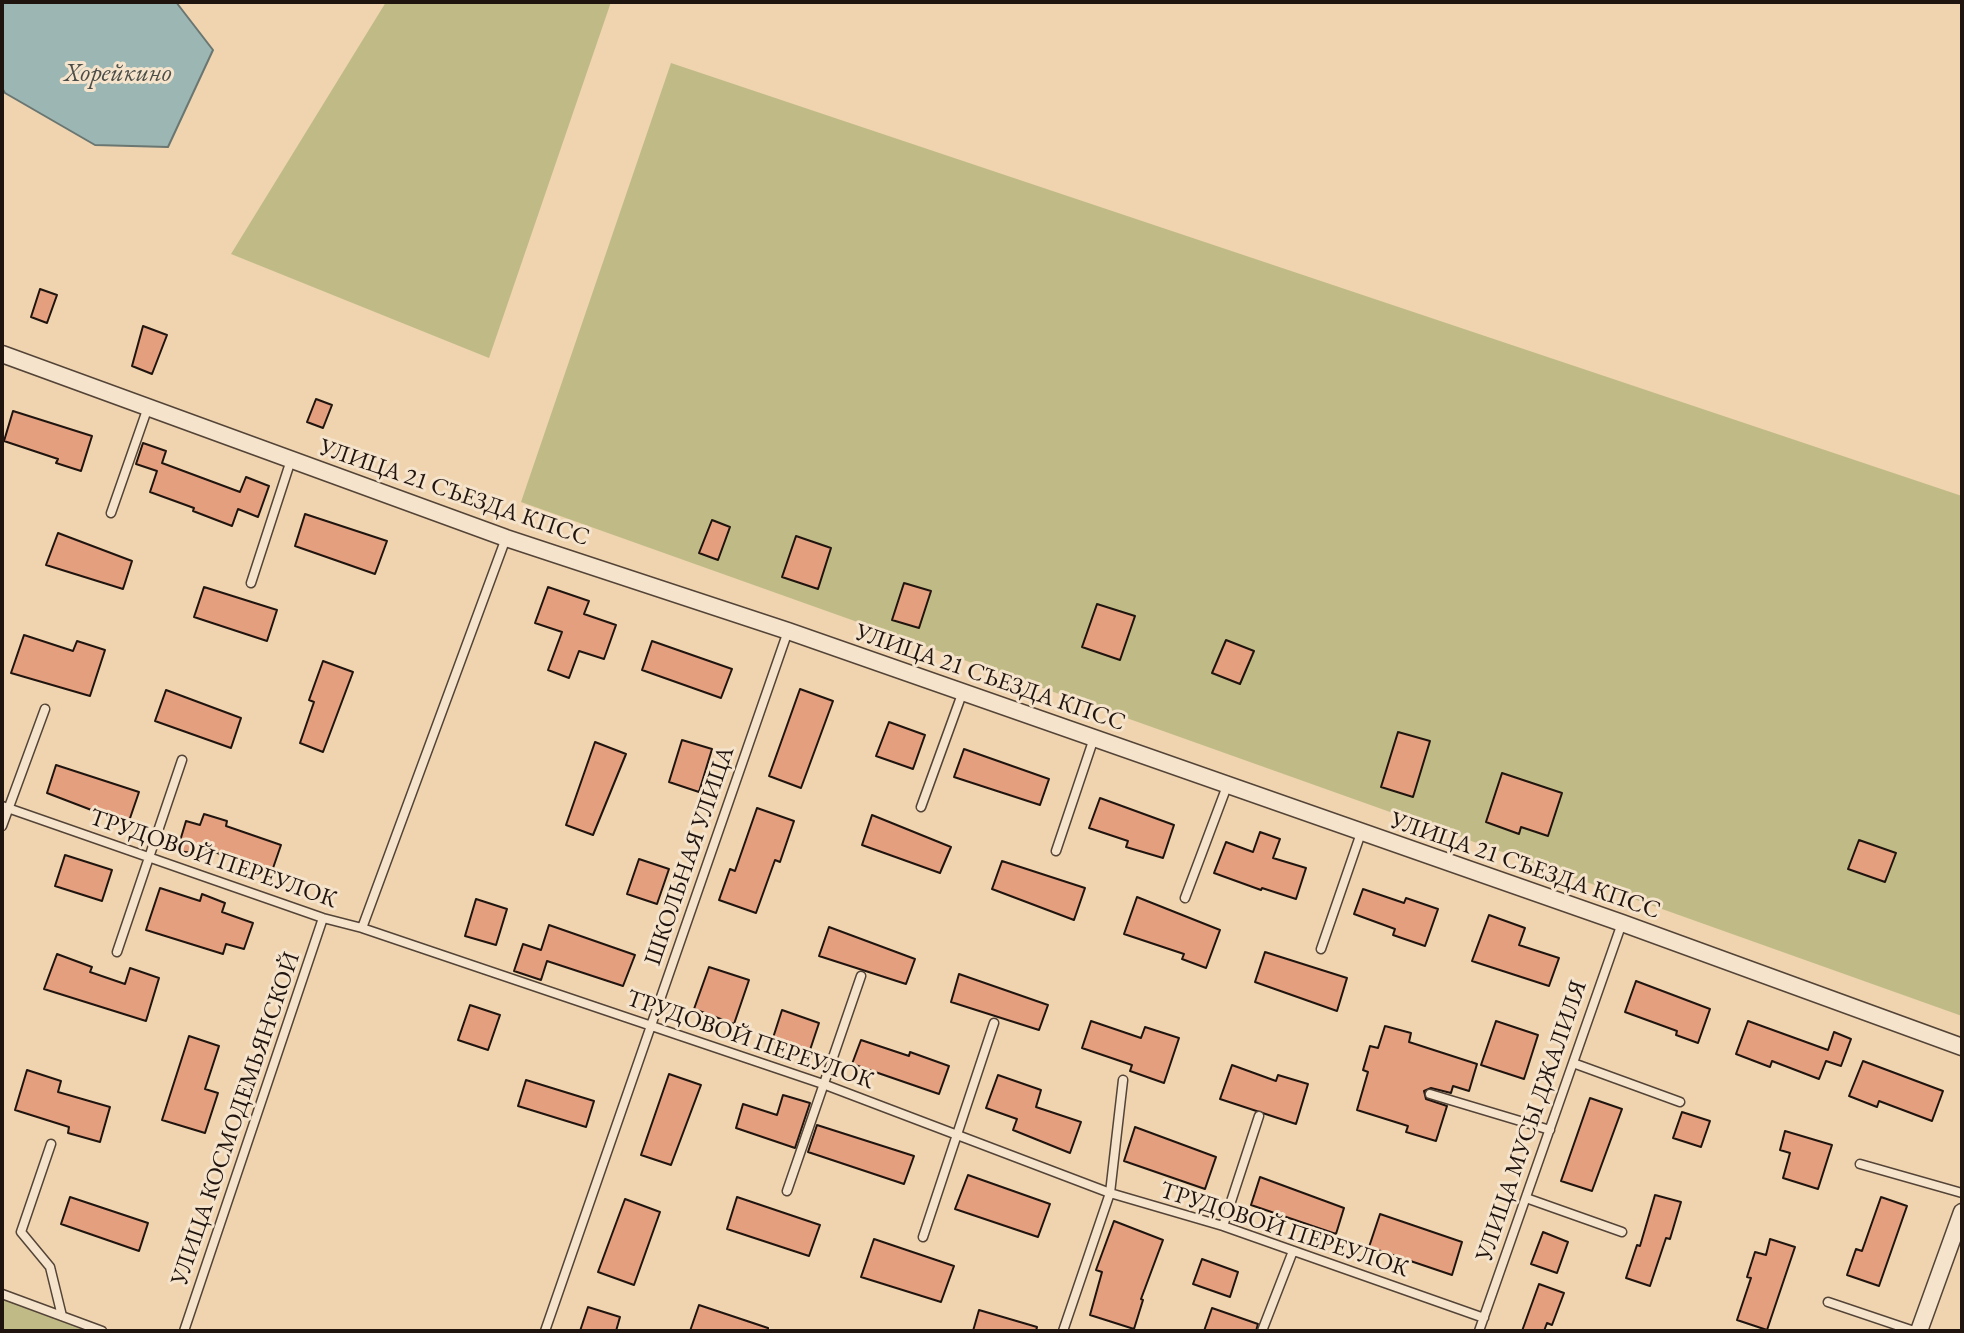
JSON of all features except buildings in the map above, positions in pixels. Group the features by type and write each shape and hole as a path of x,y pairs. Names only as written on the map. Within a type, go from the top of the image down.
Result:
{"street":[{"name":"УЛИЦА 21 СЪЕЗДА КПСС","path":"2,354 506,538 788,631 1622,923 1962,1047"},
{"path":"1919,1331 1962,1212"}],"lane":[{"path":"111,513 148,407"},
{"path":"251,583 291,460"},
{"path":"362,928 506,538"},
{"name":"ШКОЛЬНАЯ УЛИЦА","path":"545,1331 788,631"},
{"path":"921,807 962,694"},
{"path":"2,826 5,807 45,709"},
{"path":"1056,851 1094,738"},
{"path":"117,952 182,760"},
{"path":"1185,898 1227,786"},
{"name":"ТРУДОВОЙ ПЕРЕУЛОК","path":"5,807 148,859 323,918 362,928 823,1084 958,1133 1110,1193 1223,1226 1484,1318"},
{"path":"1321,949 1362,833"},
{"name":"УЛИЦА КОСМОДЕМЬЯНСКОЙ","path":"184,1331 323,918"},
{"name":"УЛИЦА МУСЫ ДЖАЛИЛЯ","path":"1480,1331 1622,923"},
{"path":"787,1191 861,976"},
{"path":"923,1237 994,1023"},
{"path":"1573,1063 1680,1102"},
{"path":"1063,1331 1110,1193 1123,1080"},
{"path":"1430,1094 1550,1130"},
{"path":"1223,1226 1259,1115"},
{"path":"51,1144 21,1232 50,1266 62,1316"},
{"path":"1860,1164 1962,1193"},
{"path":"1526,1198 1622,1232"},
{"path":"1262,1331 1293,1251"},
{"path":"2,1294 102,1331"},
{"path":"1828,1302 1914,1331"}],"shaded area":[{"path":"386,2 611,2 489,358 231,254"},
{"path":"671,63 1962,496 1962,1016 521,502"},
{"path":"2,1294 102,1331 2,1331"}],"water":[{"name":"Хорейкино","path":"2,2 176,2 213,50 168,147 95,145 5,93 2,88"}]}
